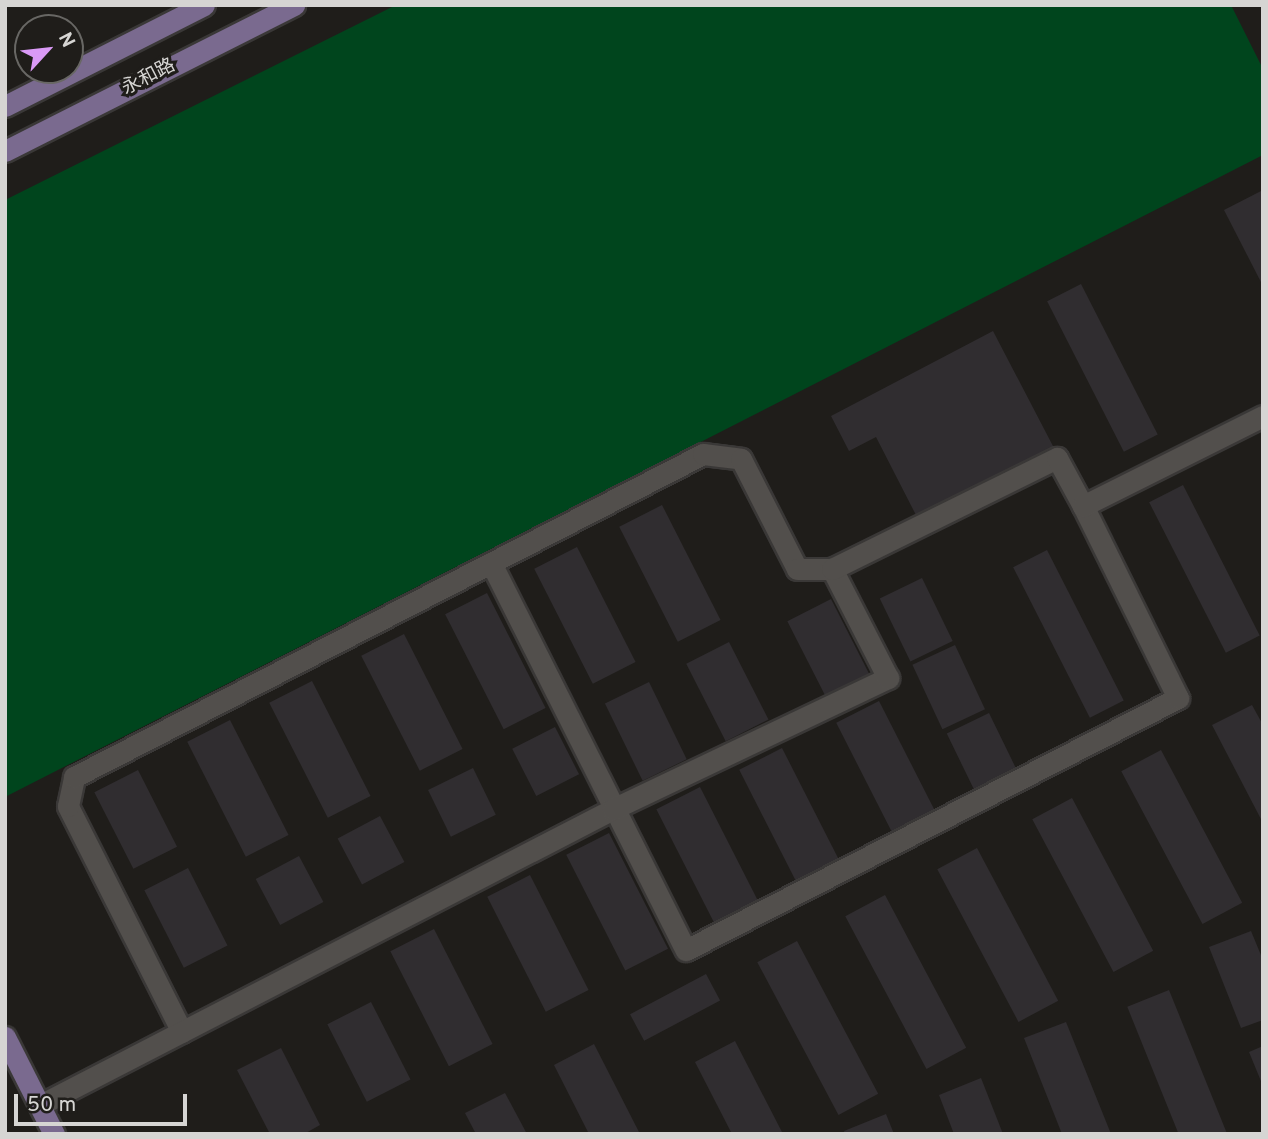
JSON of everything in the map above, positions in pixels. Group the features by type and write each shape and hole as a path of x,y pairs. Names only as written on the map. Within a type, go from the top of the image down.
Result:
{"main road":[{"name":"永和路","path":"5,106 204,5"},
{"name":"永和路","path":"5,151 294,5"},
{"path":"5,1037 54,1134"}],"lane":[{"path":"1083,506 1263,416"},
{"path":"181,1032 68,806 74,777 703,454 741,459 797,569 833,569 1056,458 1083,506 1178,698 686,950 491,563"},
{"path":"40,1105 613,809 888,678 833,569"}],"green space":[{"path":"396,5 1231,5 1263,69 1263,155 5,797 5,200"}],"building":[{"path":"1263,190 1263,286 1224,210"},
{"path":"1081,284 1158,435 1124,452 1047,301"},
{"path":"993,331 1054,448 918,519 876,437 849,451 831,416"},
{"path":"1183,485 1260,636 1226,653 1149,502"},
{"path":"662,505 721,620 678,642 619,527"},
{"path":"577,547 636,662 593,684 534,569"},
{"path":"1047,550 1124,701 1090,718 1013,567"},
{"path":"922,578 953,641 910,662 880,599"},
{"path":"487,593 546,708 504,729 445,614"},
{"path":"831,599 870,677 827,699 787,621"},
{"path":"404,634 463,749 420,771 361,656"},
{"path":"729,642 768,720 726,741 686,664"},
{"path":"955,645 985,709 942,729 912,665"},
{"path":"312,681 371,796 328,818 269,703"},
{"path":"649,682 687,759 643,781 605,703"},
{"path":"879,701 938,816 895,838 836,723"},
{"path":"1252,705 1263,725 1263,823 1212,725"},
{"path":"989,713 1020,776 977,797 947,734"},
{"path":"230,720 289,835 246,857 187,742"},
{"path":"555,727 579,774 536,796 512,749"},
{"path":"782,748 841,863 798,885 739,770"},
{"path":"1161,750 1242,903 1202,924 1121,771"},
{"path":"473,768 496,815 451,837 428,790"},
{"path":"138,770 177,847 133,869 94,792"},
{"path":"700,787 759,902 715,924 656,809"},
{"path":"1072,798 1153,951 1113,972 1032,819"},
{"path":"380,816 404,862 362,884 338,839"},
{"path":"609,833 668,949 625,971 566,855"},
{"path":"977,848 1058,1001 1018,1022 937,869"},
{"path":"299,856 323,902 280,925 256,879"},
{"path":"188,868 227,946 184,968 144,890"},
{"path":"530,875 589,990 546,1012 487,897"},
{"path":"885,895 966,1048 926,1069 845,916"},
{"path":"434,929 493,1044 449,1066 390,951"},
{"path":"1251,931 1263,960 1263,1020 1241,1028 1209,947"},
{"path":"797,941 878,1094 838,1115 757,962"},
{"path":"706,974 720,1000 644,1041 630,1014"},
{"path":"1169,990 1227,1134 1179,1134 1127,1007"},
{"path":"371,1002 410,1080 367,1102 327,1024"},
{"path":"1066,1022 1111,1134 1062,1134 1024,1038"},
{"path":"735,1041 783,1134 732,1134 695,1062"},
{"path":"594,1044 640,1134 589,1134 554,1065"},
{"path":"1263,1046 1263,1086 1249,1052"},
{"path":"281,1048 320,1125 304,1134 270,1134 237,1070"},
{"path":"981,1078 1003,1134 954,1134 939,1095"},
{"path":"505,1093 527,1134 476,1134 465,1113"},
{"path":"886,1114 894,1134 845,1134 844,1131"}]}
